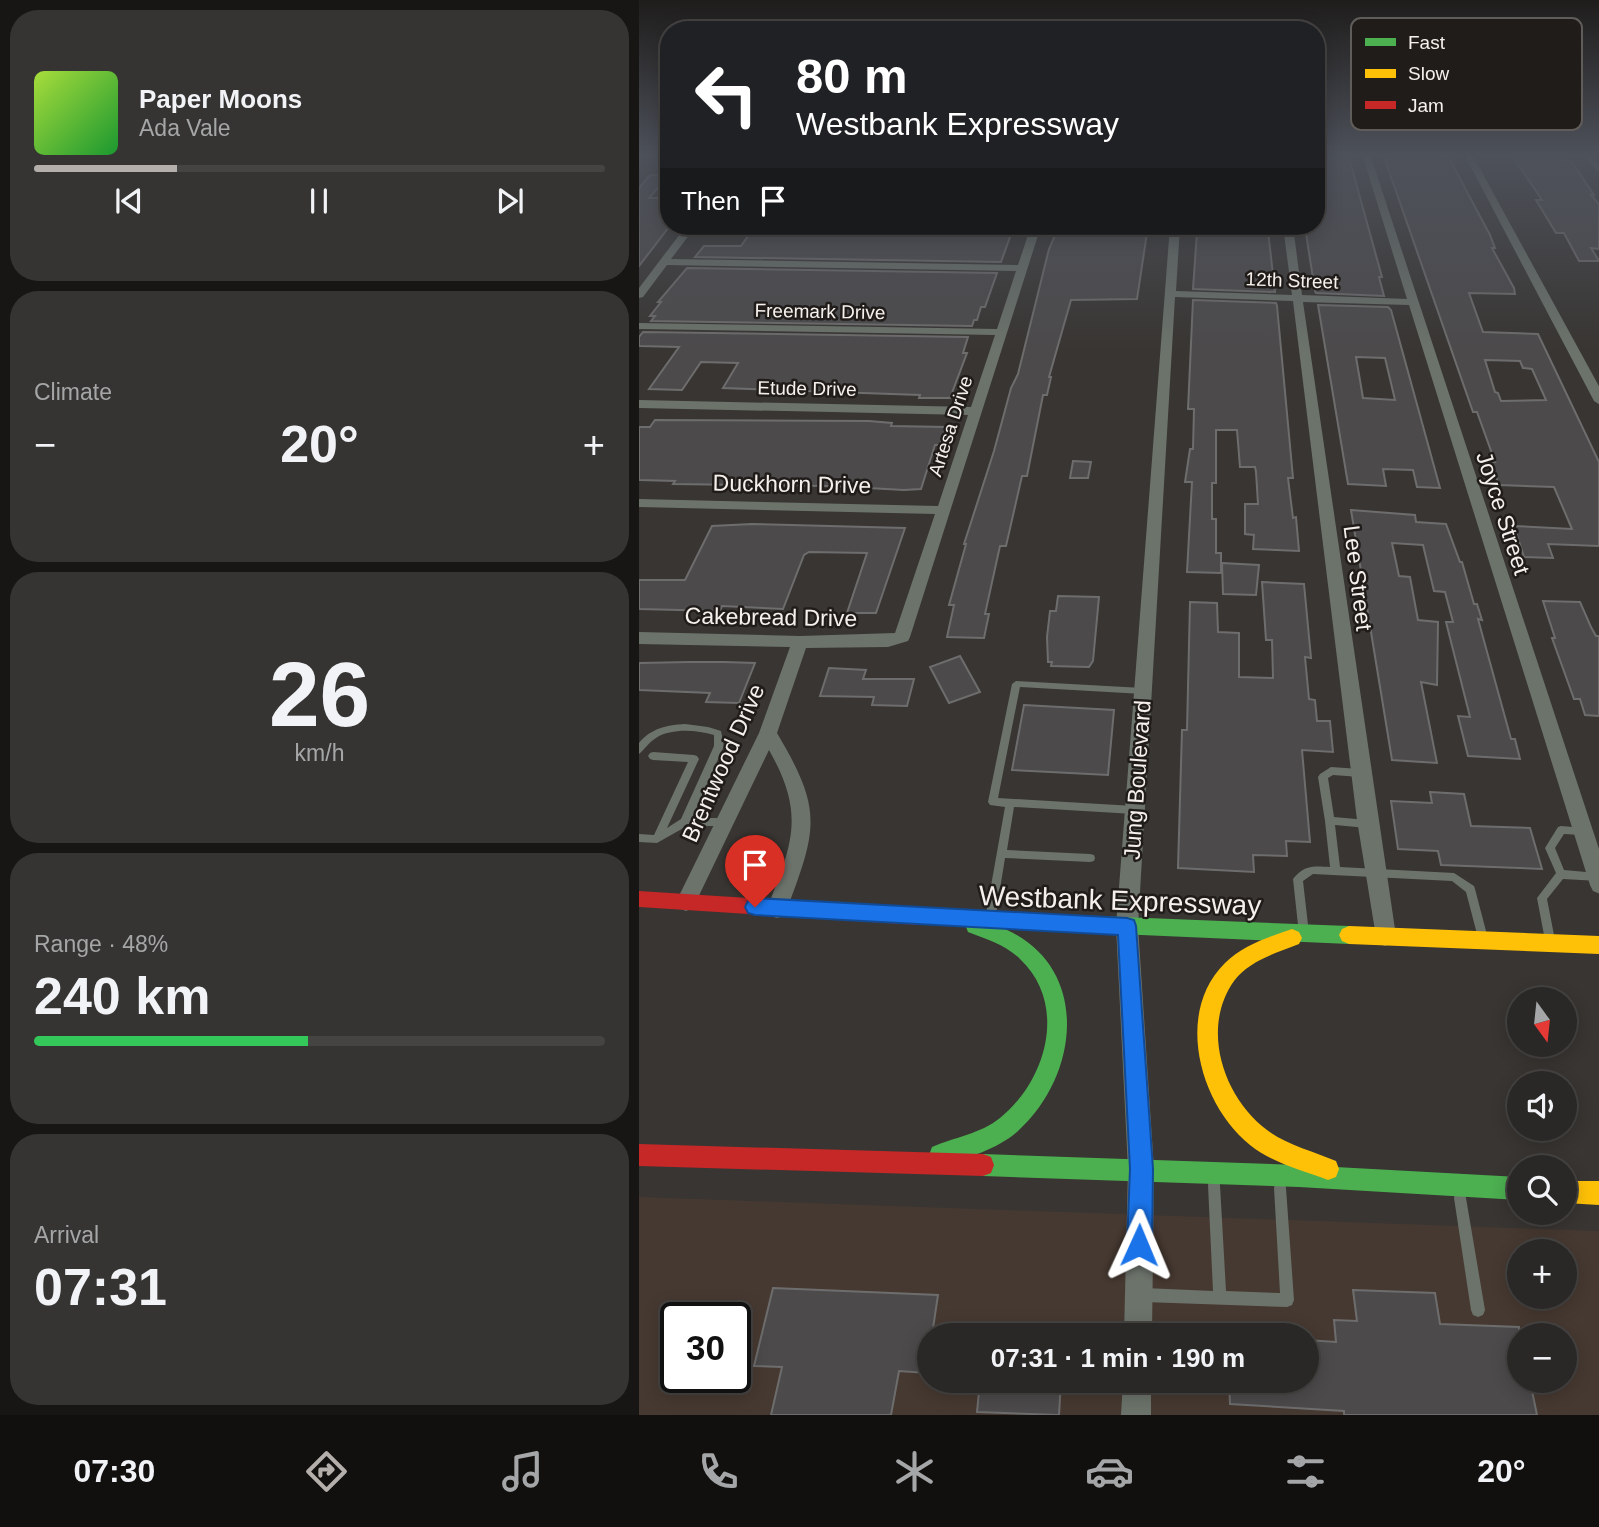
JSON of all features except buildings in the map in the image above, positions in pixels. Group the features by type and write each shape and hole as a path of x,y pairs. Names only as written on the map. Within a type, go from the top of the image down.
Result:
{"highway":[{"name":"Westbank Expressway","path":"639,899 957,919 1599,945"},
{"path":"911,1163 976,1145 1010,1126 1038,1095 1053,1069 1058,1036 1056,1011 1050,987 1035,961 1011,940 957,919"},
{"path":"1304,934 1250,955 1227,975 1216,993 1207,1039 1216,1082 1240,1120 1268,1145 1334,1171 1391,1179"},
{"path":"639,1155 1141,1169 1391,1179 1507,1188"},
{"path":"1577,1192 1599,1193"}],"street":[{"name":"Joyce Street","path":"1387,220 1598,881"},
{"path":"1503,220 1599,401"},
{"path":"639,295 684,235"},
{"name":"Artesa Drive","path":"902,637 1033,235"},
{"name":"Jung Boulevard","path":"1138,1323 1141,1169 1127,926 1174,235"},
{"name":"Lee Street","path":"1289,235 1360,773 1385,936"},
{"path":"664,262 1023,268"},
{"name":"12th Street","path":"1169,294 1414,302"},
{"name":"Freemark Drive","path":"639,326 1001,332"},
{"name":"Etude Drive","path":"639,404 975,411"},
{"name":"Duckhorn Drive","path":"639,503 943,510"},
{"name":"Cakebread Drive","path":"639,638 800,642 888,641 902,637"},
{"name":"Brentwood Drive","path":"686,902 768,733 800,642"},
{"path":"768,733 794,782 803,810 787,882 777,909"},
{"path":"1136,1415 1137,1393"}],"lane":[{"path":"1134,810 993,802 1016,684 1143,691"},
{"path":"639,750 655,732 677,729 718,733 719,746 685,822"},
{"path":"653,756 694,759 657,839"},
{"path":"1335,870 1323,777 1331,771 1360,773"},
{"path":"990,920 1010,803"},
{"path":"1330,821 1367,824"},
{"path":"639,838 657,839 685,822 725,822"},
{"path":"1561,874 1550,848 1561,830 1582,831"},
{"path":"1001,854 1090,858"},
{"path":"1304,934 1298,879 1311,870 1375,871 1453,877 1470,890 1483,940"},
{"path":"1561,874 1598,881"},
{"path":"1551,943 1542,898 1561,874"},
{"path":"1213,1172 1220,1298"},
{"path":"1138,1295 1287,1300 1279,1175"},
{"path":"1458,1184 1478,1310"}],"shaded area":[{"path":"639,1197 1599,1231 1599,1415 639,1415"}],"traffic: fast":[{"path":"919,917 1349,935"},
{"path":"940,1155 985,1140 1009,1125 1026,1108 1040,1088 1050,1066 1056,1042 1058,1018 1054,995 1044,973 1022,948 975,926"},
{"path":"983,1165 1299,1176 1507,1188"}],"traffic: slow":[{"path":"1349,935 1600,945"},
{"path":"1292,938 1249,957 1227,975 1216,994 1210,1014 1210,1057 1224,1098 1236,1116 1251,1131 1278,1149 1328,1169"},
{"path":"1577,1192 1600,1193"}],"traffic: jam":[{"path":"639,899 919,917"},
{"path":"639,1155 983,1165"}],"route":[{"path":"755,907 1127,926 1141,1169 1139,1245"}]}
